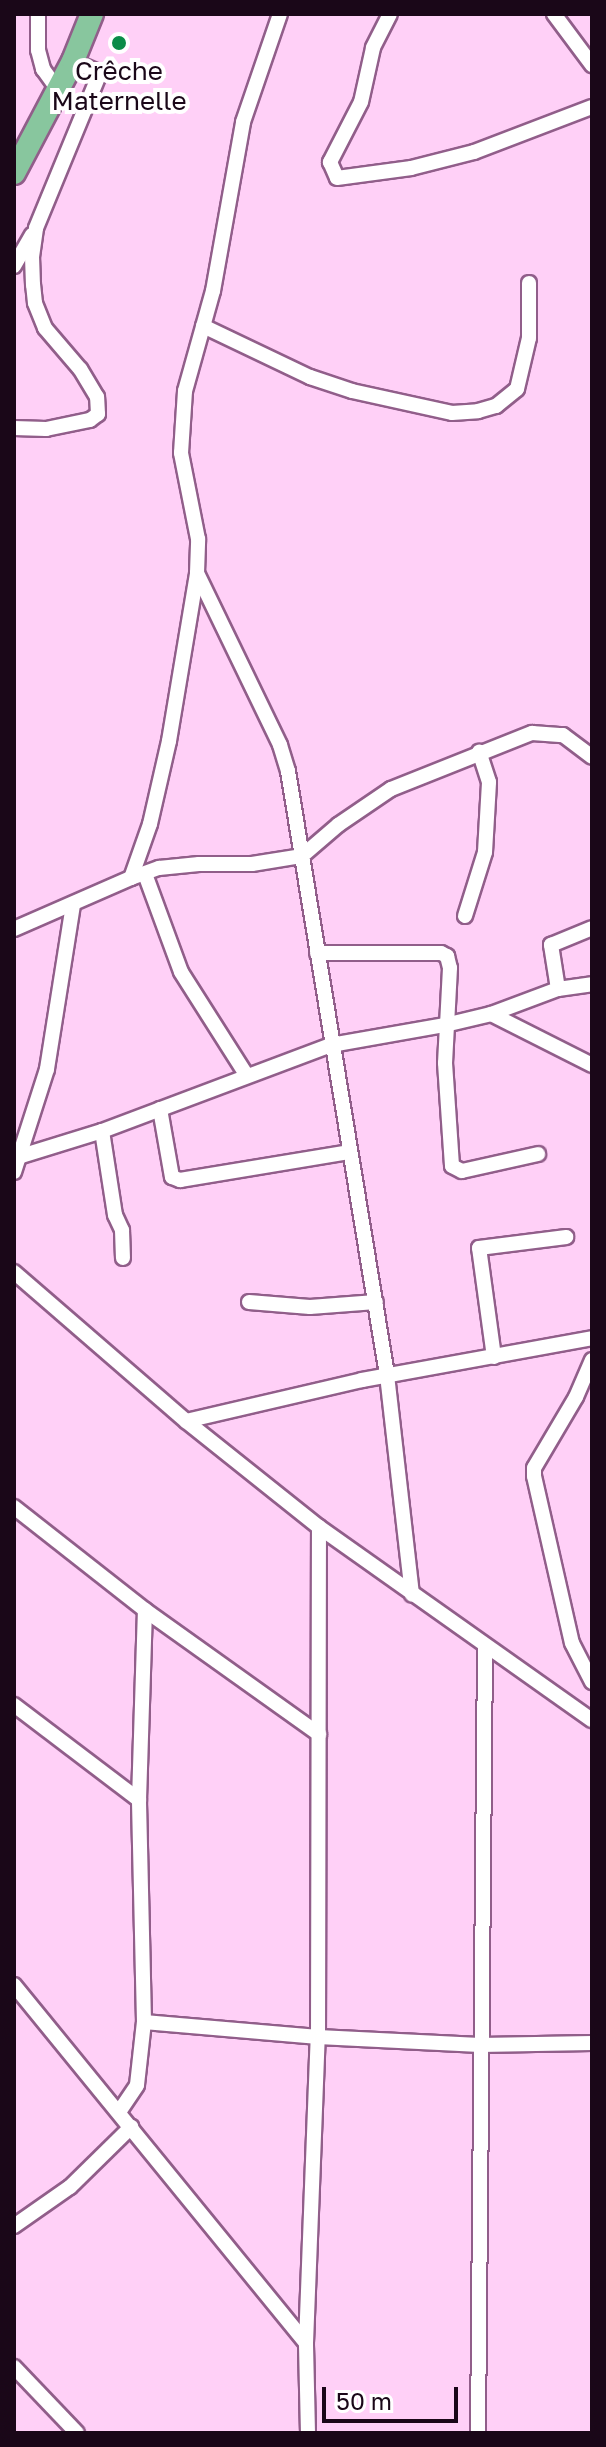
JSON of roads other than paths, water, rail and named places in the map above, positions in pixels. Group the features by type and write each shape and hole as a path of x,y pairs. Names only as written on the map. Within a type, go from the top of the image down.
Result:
{"main road":[{"path":"14,173 73,61 92,14"}],"street":[{"path":"38,14 38,50 43,69 58,90"},
{"path":"247,1076 181,972 138,876 169,741 197,573 198,539 181,453 185,391 213,291 243,122 280,14"},
{"path":"390,14 373,48 361,102 330,162 337,178 411,168 474,152 592,107"},
{"path":"554,14 592,65"},
{"path":"14,266 36,228 100,73 73,61"},
{"path":"14,428 46,429 90,420 98,414 97,397 80,369 45,328 35,303 32,257 36,228"},
{"path":"203,326 310,377 352,391 452,413 478,411 496,406 517,389 529,338 529,283"},
{"path":"197,573 280,745 302,856 376,1302 412,1595"},
{"path":"14,929 138,876 199,864 252,864 302,856 338,825 391,789 532,733 563,735 592,757"},
{"path":"465,916 485,852 489,782 479,752"},
{"path":"14,1172 47,1069 73,904"},
{"path":"558,989 551,945 592,928"},
{"path":"317,953 441,953 447,956 450,968 445,1025 452,1166 462,1171 538,1154"},
{"path":"18,1157 102,1131 331,1045 445,1025 491,1014 558,989 592,984"},
{"path":"491,1014 592,1065"},
{"path":"160,1109 172,1177 180,1180 349,1152"},
{"path":"102,1131 115,1215 122,1230 123,1258"},
{"path":"494,1357 479,1248 566,1237"},
{"path":"14,1272 186,1421 319,1527 485,1646 591,1716"},
{"path":"249,1302 310,1307 376,1302"},
{"path":"186,1421 387,1375 592,1338"},
{"path":"592,1360 576,1397 534,1468 572,1643 592,1682"},
{"path":"14,1507 145,1610 319,1734"},
{"path":"308,2433 306,2343 318,2037 319,1527"},
{"path":"119,2112 137,2085 144,2022 139,1800 145,1610"},
{"path":"478,2433 485,1646"},
{"path":"14,1705 139,1800"},
{"path":"14,1985 306,2343"},
{"path":"144,2022 318,2037 480,2045 592,2043"},
{"path":"14,2226 70,2187 131,2127"},
{"path":"14,2367 77,2433"}],"place":[{"name":"Crêche Maternelle","path":"119,43"}]}
